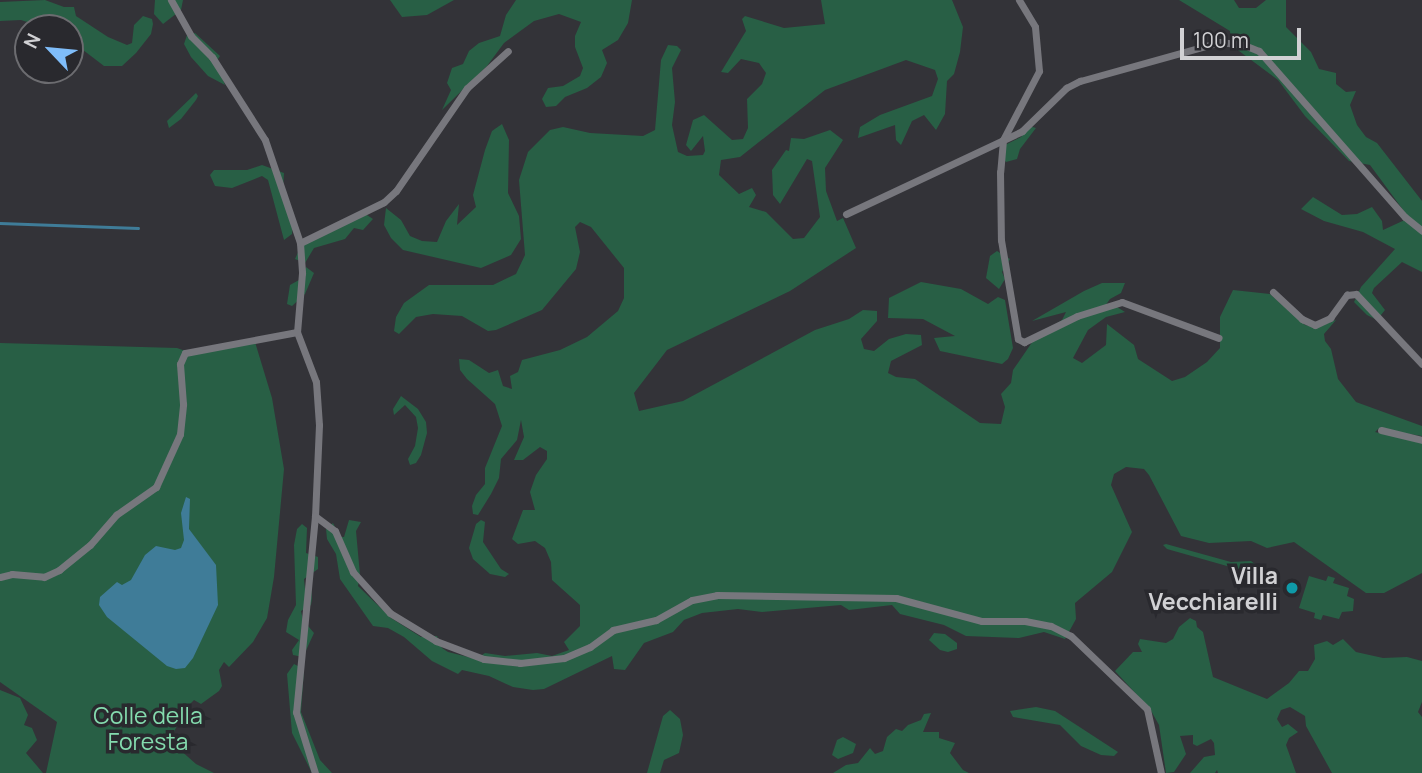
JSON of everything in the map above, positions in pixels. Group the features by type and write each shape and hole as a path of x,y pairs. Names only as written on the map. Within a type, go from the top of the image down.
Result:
{"street":[{"path":"171,0 191,36 212,57 265,140 300,243 302,273 297,332 316,382 319,425 316,516 296,712 315,773"},
{"path":"1019,0 1035,27 1039,71 1003,140 998,196 1001,240 1018,339 1024,342 1077,316 1122,302 1219,338"},
{"path":"846,214 1022,131 1066,88 1080,81 1220,42 1244,45 1259,51 1405,217 1422,231"},
{"path":"300,243 384,202 396,191 467,88 508,51"},
{"path":"1273,292 1302,319 1315,325 1330,318 1347,295 1356,294 1422,365"},
{"path":"0,577 12,574 44,577 59,570 83,552 116,515 156,487 180,434 183,404 180,364 186,353 297,332"},
{"path":"1381,430 1422,440"},
{"path":"316,516 335,531 354,572 390,612 436,642 484,659 520,663 564,658 590,648 613,630 656,620 692,600 717,595 896,598 982,621 1025,621 1051,626 1071,636 1147,709 1157,741 1161,773"}],"green space":[{"path":"45,0 64,7 74,7 76,14 14,14 14,20 0,21 0,2"},
{"path":"155,0 183,0 181,10 163,24 154,14"},
{"path":"390,0 454,0 427,15 402,17"},
{"path":"516,0 632,0 628,23 618,40 602,50 607,63 601,77 587,88 565,97 556,106 546,107 542,99 548,88 563,86 580,76 583,68 575,47 575,36 581,22 559,14 534,21 504,43 487,66 442,110 451,90 447,83 452,68 463,64 469,51 479,43 500,36 506,15"},
{"path":"821,0 952,0 963,27 954,74 947,81 945,114 936,130 924,115 912,121 901,145 896,140 895,125 858,138 860,127 880,115 932,96 938,79 935,70 906,60 825,90 740,157 721,160 719,175 739,194 752,188 756,195 749,207 766,212 793,239 804,238 820,217 812,161 807,159 780,204 773,195 772,170 786,150 789,151 791,138 804,139 830,130 843,140 825,168 826,191 837,221 843,218 856,248 790,291 667,350 634,393 639,411 683,401 815,330 849,319 863,310 877,311 877,321 861,339 864,349 874,351 889,339 906,334 921,335 922,345 891,361 888,373 896,377 915,379 980,423 1001,424 1005,407 1001,394 1011,383 1013,370 1035,338 1062,320 1066,312 1032,321 1084,291 1102,283 1125,283 1121,293 1110,299 1105,306 1117,307 1125,312 1106,317 1088,330 1073,358 1082,363 1106,345 1107,324 1134,345 1138,359 1172,381 1185,377 1207,362 1220,348 1220,317 1233,290 1270,294 1305,325 1314,327 1336,320 1324,334 1325,341 1331,349 1338,379 1356,402 1422,426 1422,436 1378,429 1375,432 1422,443 1422,573 1384,593 1366,593 1294,542 1267,548 1251,541 1209,543 1181,536 1149,475 1144,469 1126,467 1114,474 1111,485 1132,532 1112,572 1075,603 1076,619 1065,639 1044,632 1019,638 966,636 944,625 900,614 892,605 849,610 841,605 762,612 738,609 702,613 684,620 673,632 644,643 625,670 614,669 612,656 544,689 533,690 513,687 489,676 462,670 458,674 432,661 404,637 388,628 373,626 340,579 336,554 327,539 326,529 333,523 340,537 344,537 349,520 361,522 356,531 360,575 358,586 391,618 421,637 437,636 442,648 448,652 476,659 485,653 505,656 537,653 552,656 569,650 564,642 580,626 580,605 552,580 551,562 545,548 535,541 518,544 512,539 523,510 535,510 530,492 536,475 547,459 547,451 540,447 523,460 514,460 524,437 521,420 517,440 501,459 499,478 491,494 478,515 473,514 472,506 476,495 485,484 485,468 502,426 495,404 467,379 460,370 459,359 469,360 489,373 498,370 503,386 512,389 510,376 518,372 522,360 560,350 587,337 618,311 624,298 624,268 591,227 580,222 575,227 580,252 576,269 542,310 488,331 462,316 433,314 416,317 399,334 394,331 396,317 404,303 429,285 493,285 516,274 525,255 519,180 528,152 550,130 563,127 590,133 643,136 655,130 661,60 668,45 677,46 681,50 672,68 675,102 672,125 678,152 687,156 703,155 703,136 691,151 686,145 693,120 704,115 732,140 743,139 748,128 747,99 762,84 766,73 759,63 741,59 728,73 721,72 746,31 742,19 745,16 784,28 825,24"},
{"path":"1179,0 1234,0 1239,8 1256,8 1266,0 1286,0 1286,27 1311,52 1319,69 1336,73 1336,84 1346,92 1356,91 1350,105 1357,125 1366,137 1377,143 1422,201 1422,272 1402,262 1374,288 1372,293 1385,310 1377,320 1367,315 1354,302 1361,287 1395,249 1363,232 1324,221 1301,209 1313,197 1342,215 1357,214 1372,207 1382,221 1383,230 1409,218 1370,165 1349,161 1305,116 1278,80 1231,45 1230,31"},
{"path":"143,16 152,19 151,34 136,53 122,66 104,66 84,51 84,21 108,37 127,45 132,43 134,25"},
{"path":"195,33 220,56 216,62 225,85 208,76 191,57 184,44 187,35"},
{"path":"196,93 196,100 181,119 169,128 167,121"},
{"path":"502,124 509,140 508,193 519,216 521,239 511,255 481,268 403,250 391,238 384,225 386,208 401,220 410,236 422,241 437,242 446,221 459,204 457,225 476,207 473,195 485,150 492,131"},
{"path":"1029,126 1036,128 1020,149 1017,159 1006,162 1001,156 1003,146 1021,137"},
{"path":"262,165 284,173 283,189 294,214 292,234 284,240 268,180 262,176 232,188 215,186 210,175 214,170 247,170"},
{"path":"364,213 373,219 363,230 354,228 345,239 314,248 305,263 295,259 301,246"},
{"path":"997,251 1010,259 1002,272 1005,279 999,289 986,278 990,256"},
{"path":"306,267 314,273 305,294 292,306 287,304 290,285 299,280"},
{"path":"921,282 961,289 988,304 998,297 1005,300 1013,348 1008,359 1002,364 940,351 934,338 955,336 923,319 888,318 889,298"},
{"name":"Colle della Foresta","path":"255,342 272,398 284,469 274,577 267,618 253,642 229,667 224,662 219,670 222,686 219,691 201,704 194,700 184,710 170,741 196,764 214,773 46,773 57,722 0,682 0,343 177,348 191,353"},
{"path":"401,396 418,409 426,422 427,433 421,455 416,463 410,465 408,459 415,446 418,428 416,417 405,405 394,415 393,409"},
{"path":"481,520 485,522 483,542 501,569 509,574 505,577 490,574 473,559 469,548 476,524"},
{"path":"302,524 307,528 306,553 318,557 318,569 304,579 305,589 311,587 312,599 311,605 301,611 303,620 314,633 303,657 293,655 292,650 299,640 286,632 288,620 296,605 294,545 297,529"},
{"path":"1163,545 1231,562 1251,561 1255,564 1242,570 1167,549"},
{"path":"1309,576 1326,581 1328,576 1335,578 1333,583 1349,588 1347,596 1354,599 1353,611 1342,612 1339,619 1323,615 1321,620 1314,618 1315,613 1299,608"},
{"path":"1190,618 1196,621 1197,627 1203,632 1213,677 1267,699 1289,683 1299,671 1308,671 1315,659 1314,645 1327,641 1333,645 1343,639 1356,652 1383,658 1407,657 1422,661 1422,702 1418,712 1422,717 1422,773 1332,773 1306,726 1305,716 1290,707 1281,710 1277,719 1282,727 1288,724 1298,732 1289,738 1286,745 1296,773 1218,773 1217,770 1215,773 1190,773 1204,757 1215,755 1211,739 1197,746 1193,744 1193,735 1180,736 1186,754 1174,772 1166,773 1159,725 1150,709 1115,671 1133,652 1142,652 1138,644 1140,639 1166,643 1173,639 1179,627"},
{"path":"934,633 945,634 957,643 957,649 948,652 940,650 929,640"},
{"path":"294,664 304,669 301,712 320,760 332,773 312,773 292,733 287,674"},
{"path":"0,690 20,698 28,715 24,725 32,728 37,740 26,753 43,773 0,773"},
{"path":"1036,707 1055,711 1118,752 1114,756 1101,755 1081,746 1060,725 1013,717 1010,711"},
{"path":"670,710 680,719 683,735 679,753 664,760 660,773 647,773 663,716"},
{"path":"931,713 923,732 939,732 939,738 955,743 950,753 963,770 969,773 833,773 846,765 858,763 870,748 875,754 883,751 887,737 896,729 902,731 908,725 921,720 924,714"},
{"path":"843,737 856,744 853,753 838,759 832,755 837,740"}],"water":[{"path":"186,497 190,499 189,529 216,565 218,605 193,658 185,668 176,669 167,666 107,617 99,605 100,597 117,582 122,585 131,580 145,555 156,546 175,550 181,548 184,540 181,513"}],"waterway":[{"path":"0,223 138,228"}],"place":[{"name":"Villa Vecchiarelli","path":"1292,588"}]}
